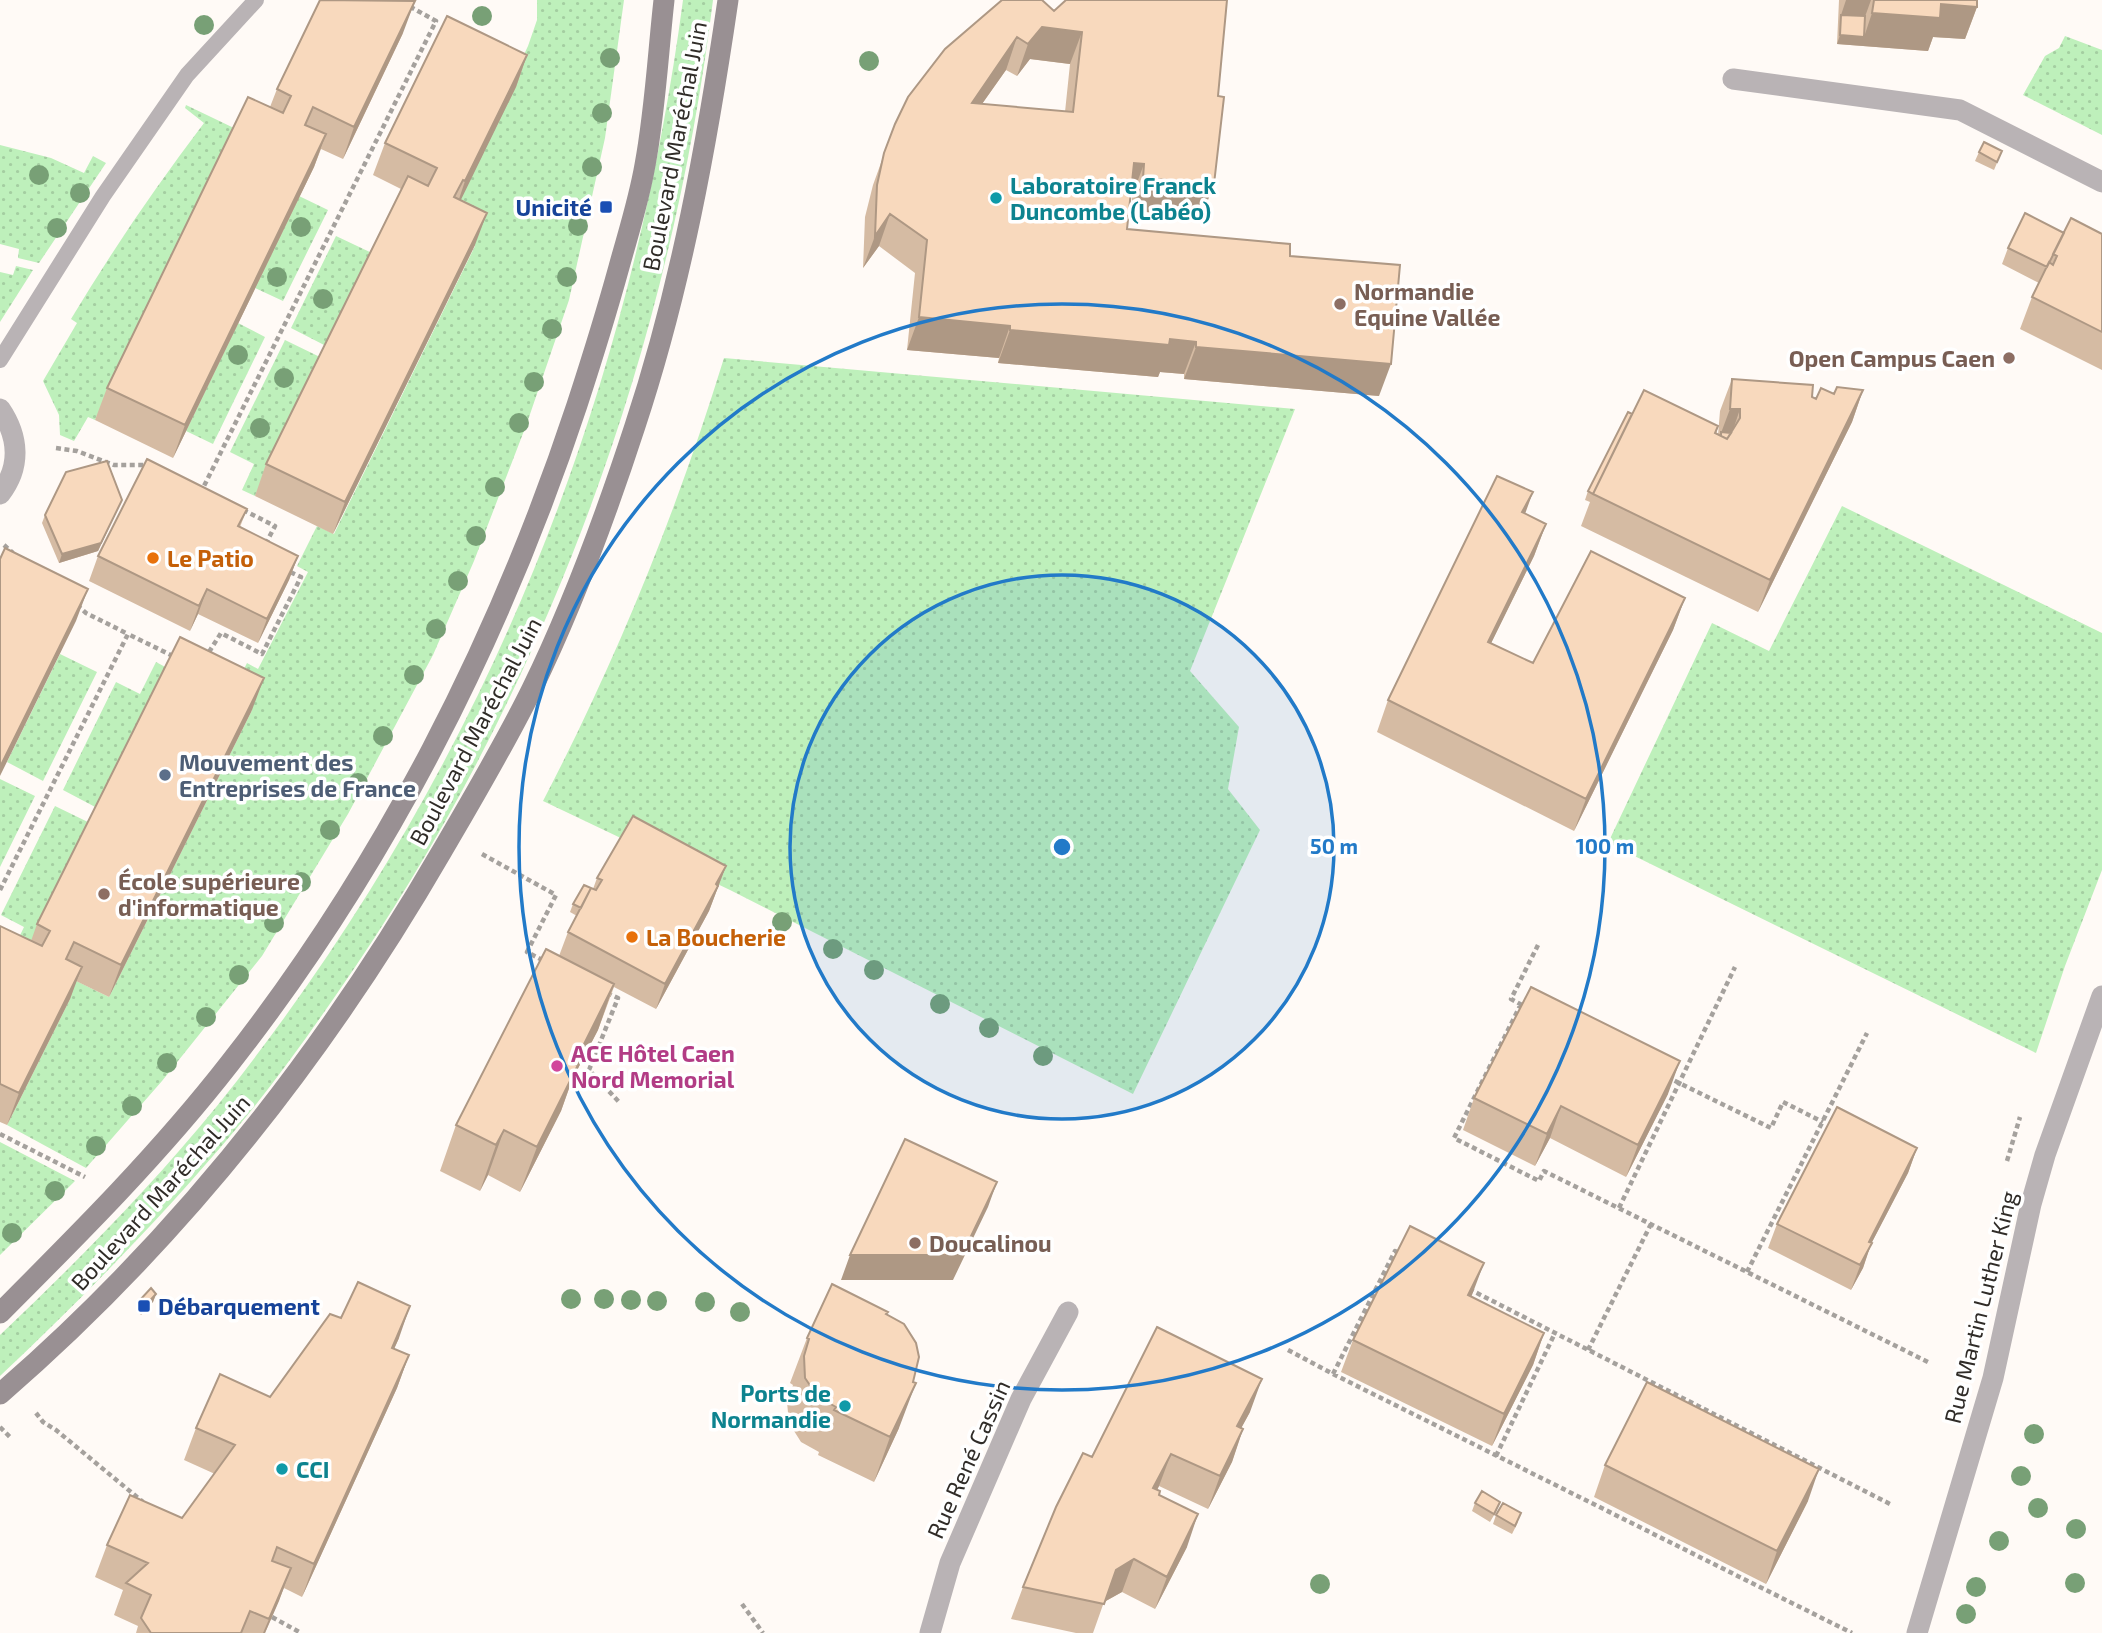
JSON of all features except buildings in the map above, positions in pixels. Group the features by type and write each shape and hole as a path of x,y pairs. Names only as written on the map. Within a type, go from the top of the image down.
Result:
{"main road":[{"name":"Boulevard Maréchal Juin","path":"0,1313 114,1198 231,1063 358,879 430,756 522,559 551,486 593,356 634,215 646,163 664,0"},
{"name":"Boulevard Maréchal Juin","path":"0,1394 137,1265 243,1144 314,1051 396,930 531,690 602,521 658,349 693,214 728,0"}],"street":[{"path":"1733,79 1960,110 2102,182"},
{"path":"0,409 10,424 15,444 15,465 0,494"},
{"name":"Rue Martin Luther King","path":"1917,1633 1993,1378 2031,1204 2045,1155 2102,996"},
{"name":"Rue René Cassin","path":"930,1633 950,1563 1021,1399 1068,1312"}],"lane":[{"path":"0,360 103,196 187,75 256,0"}],"path":[{"path":"202,490 436,21 398,0"},
{"path":"56,448 77,451 114,465 153,465"},
{"path":"190,483 214,496"},
{"path":"238,508 275,526 265,546"},
{"path":"4,545 14,553"},
{"path":"201,648 210,653 221,634 261,654 300,577 280,567"},
{"path":"75,604 86,613 181,660"},
{"path":"0,890 128,634"},
{"path":"482,854 556,895 527,952 550,964"},
{"path":"1533,1010 1511,999 1538,945"},
{"path":"1619,1208 1735,967"},
{"path":"607,992 618,998 589,1070 620,1103"},
{"path":"1521,1004 1454,1138 1539,1181 1544,1171 1930,1363"},
{"path":"1747,1272 1867,1033"},
{"path":"1655,1071 1771,1128 1783,1102 1823,1122"},
{"path":"2007,1161 2020,1117"},
{"path":"0,1134 85,1177"},
{"path":"1588,1350 1651,1224"},
{"path":"1333,1374 1395,1251 1408,1258"},
{"path":"1457,1283 1892,1505"},
{"path":"1496,1456 1555,1333"},
{"path":"1288,1350 1852,1633"},
{"path":"36,1413 43,1422 150,1508"},
{"path":"0,1427 10,1437"},
{"path":"742,1604 762,1633"},
{"path":"272,1617 301,1633"}],"green space":[{"path":"537,0 624,0 605,138 569,300 527,423 474,561 433,655 348,814 262,956 162,1081 86,1168 7,1125 70,999 62,974 109,997 252,710 229,699 247,663 258,669 308,572 297,566 317,526 334,534 475,246 442,229 528,46 537,20"},
{"path":"683,0 713,0 693,133 665,265 629,394 585,521 534,645 476,765 410,882 336,995 262,1096 151,1225 62,1317 0,1376 0,1335 85,1252 166,1166 217,1106 310,982 392,854 465,722 527,586 580,445 624,301 658,153"},
{"path":"2065,36 2102,50 2102,135 2023,95 2045,56 2059,48"},
{"path":"186,105 236,129 95,420 88,417 74,441 60,435 59,415 43,381 77,323 71,319 118,244 204,123 185,108"},
{"path":"0,145 51,158 84,173 93,156 106,163 39,263 18,258 19,249 0,244"},
{"path":"299,196 328,210 283,301 255,288"},
{"path":"336,236 374,254 328,347 291,328"},
{"path":"16,266 33,270 0,322 0,272 13,275"},
{"path":"238,323 265,337 213,444 186,431"},
{"path":"285,340 322,358 255,496 242,490 254,464 230,452"},
{"path":"724,358 1295,409 1190,671 1239,727 1228,789 1260,830 1133,1094 730,890 543,801 596,693 644,584 686,472"},
{"path":"1842,506 2102,633 2102,870 2065,966 2036,1053 1608,843 1712,623 1769,651"},
{"path":"60,654 97,672 43,781 7,762"},
{"path":"156,662 169,669 99,809 63,790 116,682 140,694"},
{"path":"0,779 35,796 0,867"},
{"path":"55,806 92,824 26,956 13,950 24,927 1,915"},
{"path":"0,1142 75,1181 0,1255"}],"place":[{"name":"Laboratoire Franck Duncombe (Labéo)","path":"996,198"},
{"name":"Unicité","path":"606,207"},
{"name":"Normandie Equine Vallée","path":"1340,304"},
{"name":"Open Campus Caen","path":"2009,358"},
{"name":"Le Patio","path":"153,558"},
{"name":"Mouvement des Entreprises de France","path":"165,775"},
{"name":"École supérieure d'informatique","path":"104,894"},
{"name":"La Boucherie","path":"632,937"},
{"name":"ACE Hôtel Caen Nord Memorial","path":"557,1066"},
{"name":"Doucalinou","path":"915,1243"},
{"name":"Débarquement","path":"144,1306"},
{"name":"Ports de Normandie","path":"845,1406"},
{"name":"CCI","path":"282,1469"}]}
